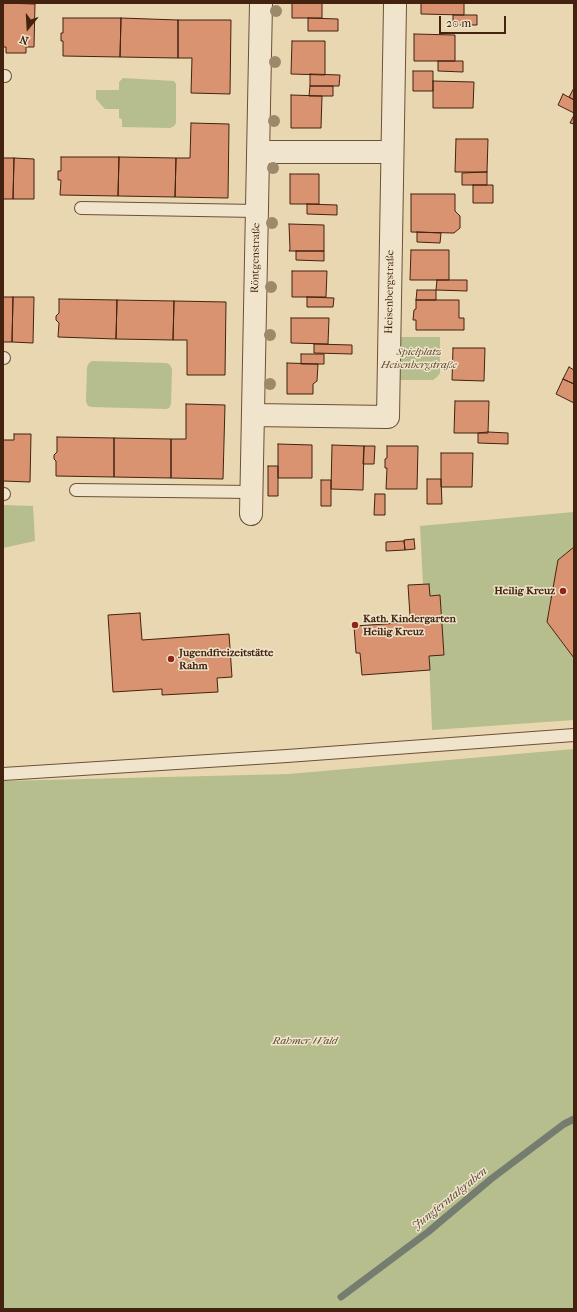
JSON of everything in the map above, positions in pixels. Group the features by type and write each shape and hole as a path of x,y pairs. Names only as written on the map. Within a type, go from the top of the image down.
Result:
{"street":[{"name":"Röntgenstraße","path":"251,514 261,3"},
{"name":"Heisenbergstraße","path":"253,415 388,417 395,5"},
{"path":"258,152 392,152"}],"lane":[{"path":"81,208 257,211"},
{"path":"76,490 252,492"},
{"path":"3,774 574,735"}],"green space":[{"path":"123,78 174,81 176,84 176,123 174,126 170,128 122,127 122,119 119,118 119,109 105,109 96,99 96,90 119,90 119,82"},
{"name":"Spielplatz Heisenbergstraße","path":"399,337 440,337 440,373 437,377 433,380 399,380"},
{"path":"92,361 167,363 172,369 171,404 169,408 88,406 86,402 87,367"},
{"path":"3,505 33,506 35,541 3,548"},
{"path":"574,512 574,547 558,560 547,622 574,658 574,720 432,730 429,656 444,655 440,595 430,596 423,584 420,526"},
{"name":"Rahmer Wald","path":"574,749 574,1309 3,1309 3,781 289,774"}],"building":[{"path":"3,3 35,4 34,47 26,47 26,53 6,53 6,47 3,47"},
{"path":"292,3 322,3 322,18 292,18"},
{"path":"421,3 464,3 464,15 421,14"},
{"path":"453,15 477,15 477,25 453,25"},
{"path":"63,18 121,18 120,57 63,56 63,41 61,41 61,33 63,33"},
{"path":"121,18 178,20 178,58 120,57"},
{"path":"308,18 338,19 338,31 308,31"},
{"path":"178,20 231,20 230,94 191,93 192,58 178,58"},
{"path":"414,34 455,35 455,61 414,61"},
{"path":"292,41 325,41 325,75 291,74"},
{"path":"438,61 463,61 463,72 438,71"},
{"path":"413,71 433,71 433,91 413,91"},
{"path":"310,74 340,75 339,86 310,86"},
{"path":"433,81 474,82 473,108 433,108"},
{"path":"310,86 333,86 333,96 309,96"},
{"path":"574,88 574,100 569,97"},
{"path":"563,94 574,100 574,113 558,105"},
{"path":"291,95 322,96 321,128 291,128"},
{"path":"574,115 574,124 570,123"},
{"path":"191,123 229,124 228,198 175,197 176,158 190,158"},
{"path":"456,139 488,139 487,172 455,172"},
{"path":"61,157 119,157 118,196 60,195 61,180 58,180 58,171 61,171"},
{"path":"119,157 176,158 175,197 118,196"},
{"path":"3,158 14,158 13,199 3,199"},
{"path":"14,158 34,159 34,199 13,199"},
{"path":"487,172 487,185 462,185 462,173"},
{"path":"290,174 319,174 319,204 290,204"},
{"path":"473,185 493,185 493,203 473,203"},
{"path":"411,194 455,194 455,211 460,216 460,228 454,233 411,232"},
{"path":"307,204 337,205 337,215 307,214"},
{"path":"289,224 324,225 324,251 289,251"},
{"path":"417,232 441,233 440,243 417,242"},
{"path":"411,250 449,250 449,280 410,280"},
{"path":"296,251 324,251 324,261 296,260"},
{"path":"292,271 327,271 326,297 292,297"},
{"path":"437,280 467,280 467,291 436,290"},
{"path":"417,290 436,290 436,300 416,300"},
{"path":"3,297 13,297 12,342 3,342"},
{"path":"13,297 34,297 33,343 12,342"},
{"path":"307,297 334,298 333,307 307,307"},
{"path":"59,299 117,300 116,339 58,337 59,323 56,320 56,316 59,313"},
{"path":"117,300 174,301 173,340 116,339"},
{"path":"416,300 459,300 459,318 464,318 464,330 416,330 416,320 413,320 414,310 416,309"},
{"path":"174,301 226,302 225,375 187,375 187,340 173,340"},
{"path":"291,318 329,318 328,344 291,343"},
{"path":"314,344 352,345 352,354 314,353"},
{"path":"453,348 485,348 484,381 452,380"},
{"path":"301,354 324,354 324,364 301,364"},
{"path":"287,363 318,364 317,381 313,384 313,394 287,394"},
{"path":"569,367 574,370 574,384 563,379"},
{"path":"563,379 574,384 574,403 556,394"},
{"path":"455,401 489,401 488,433 454,433"},
{"path":"186,404 225,405 223,479 171,478 171,439 186,439"},
{"path":"478,433 508,433 508,444 478,443"},
{"path":"14,434 31,434 30,482 3,481 3,440 14,440"},
{"path":"57,437 114,438 114,477 56,476 56,461 54,459 54,455 57,452"},
{"path":"114,438 171,439 171,478 114,477"},
{"path":"278,444 312,445 312,478 278,478"},
{"path":"332,445 364,446 363,490 331,489"},
{"path":"364,446 375,446 374,464 363,464"},
{"path":"387,446 418,446 417,489 386,489 387,468 385,468 385,459 387,458"},
{"path":"441,453 473,453 472,487 441,487"},
{"path":"268,466 278,466 278,496 268,496"},
{"path":"427,479 441,479 442,504 427,504"},
{"path":"321,480 331,480 331,506 321,506"},
{"path":"375,494 385,494 385,515 374,515"},
{"path":"414,539 415,549 405,550 404,540"},
{"path":"404,541 405,550 386,551 386,542"},
{"name":"Heilig Kreuz","path":"574,547 574,658 547,622 558,560"},
{"path":"429,584 430,596 440,595 444,655 429,656 430,670 362,675 360,653 356,653 354,626 417,622 416,616 410,616 408,585"},
{"name":"Jugendfreizeitstätte Rahm","path":"140,613 142,640 229,634 232,677 217,678 218,692 162,695 162,689 113,692 108,615"}],"waterway":[{"name":"Jungferntalgraben","path":"341,1297 428,1232 491,1179 564,1124 574,1119"}],"place":[{"name":"Heilig Kreuz","path":"563,591"},
{"name":"Kath. Kindergarten Heilig Kreuz","path":"355,625"},
{"name":"Jugendfreizeitstätte Rahm","path":"171,659"}]}
